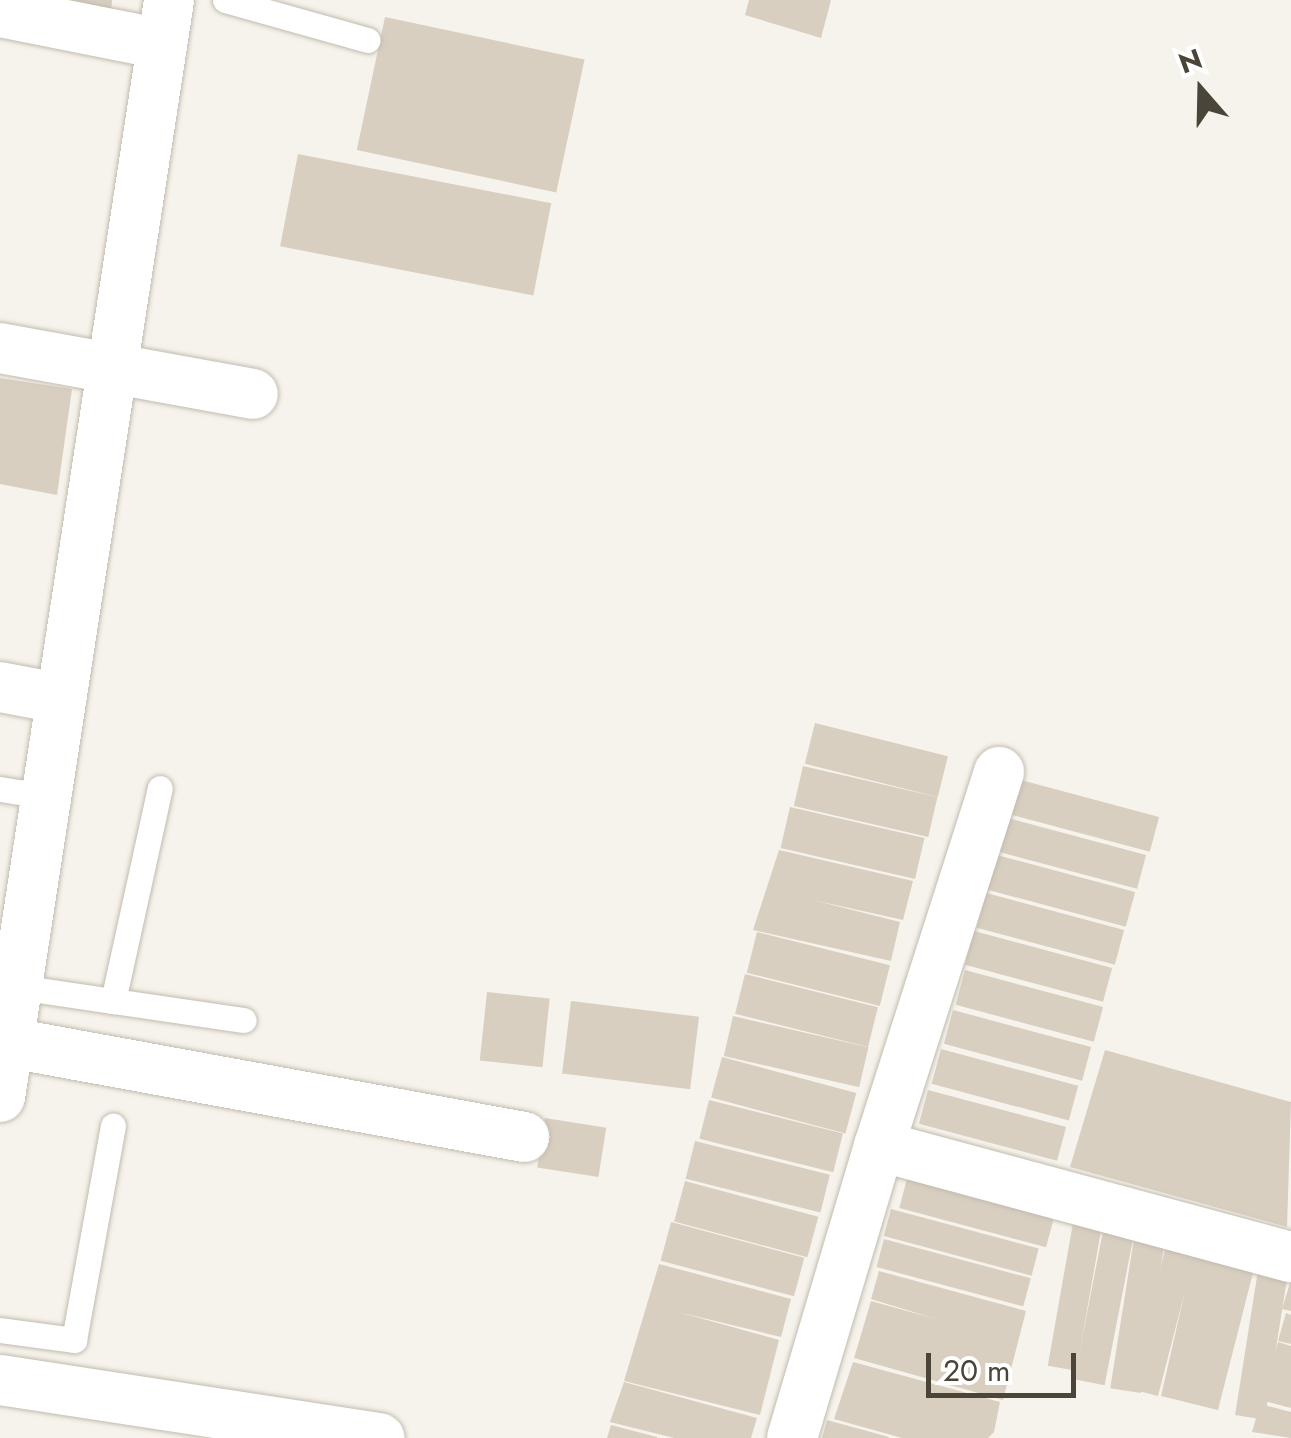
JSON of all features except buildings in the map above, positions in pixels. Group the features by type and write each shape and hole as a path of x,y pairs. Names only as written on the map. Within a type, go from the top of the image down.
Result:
{"street":[{"path":"0,12 165,22 58,698 22,792 18,987 5,1042 0,1097"},
{"path":"0,348 253,394"},
{"path":"0,687 58,698"},
{"path":"792,1438 878,1146 1000,772"},
{"path":"5,1042 524,1137"},
{"path":"878,1146 1291,1257"},
{"path":"0,1380 380,1438"}],"lane":[{"path":"225,0 367,40"},
{"path":"114,1001 160,788"},
{"path":"18,987 244,1020"},
{"path":"0,1330 74,1340 113,1126"}]}
